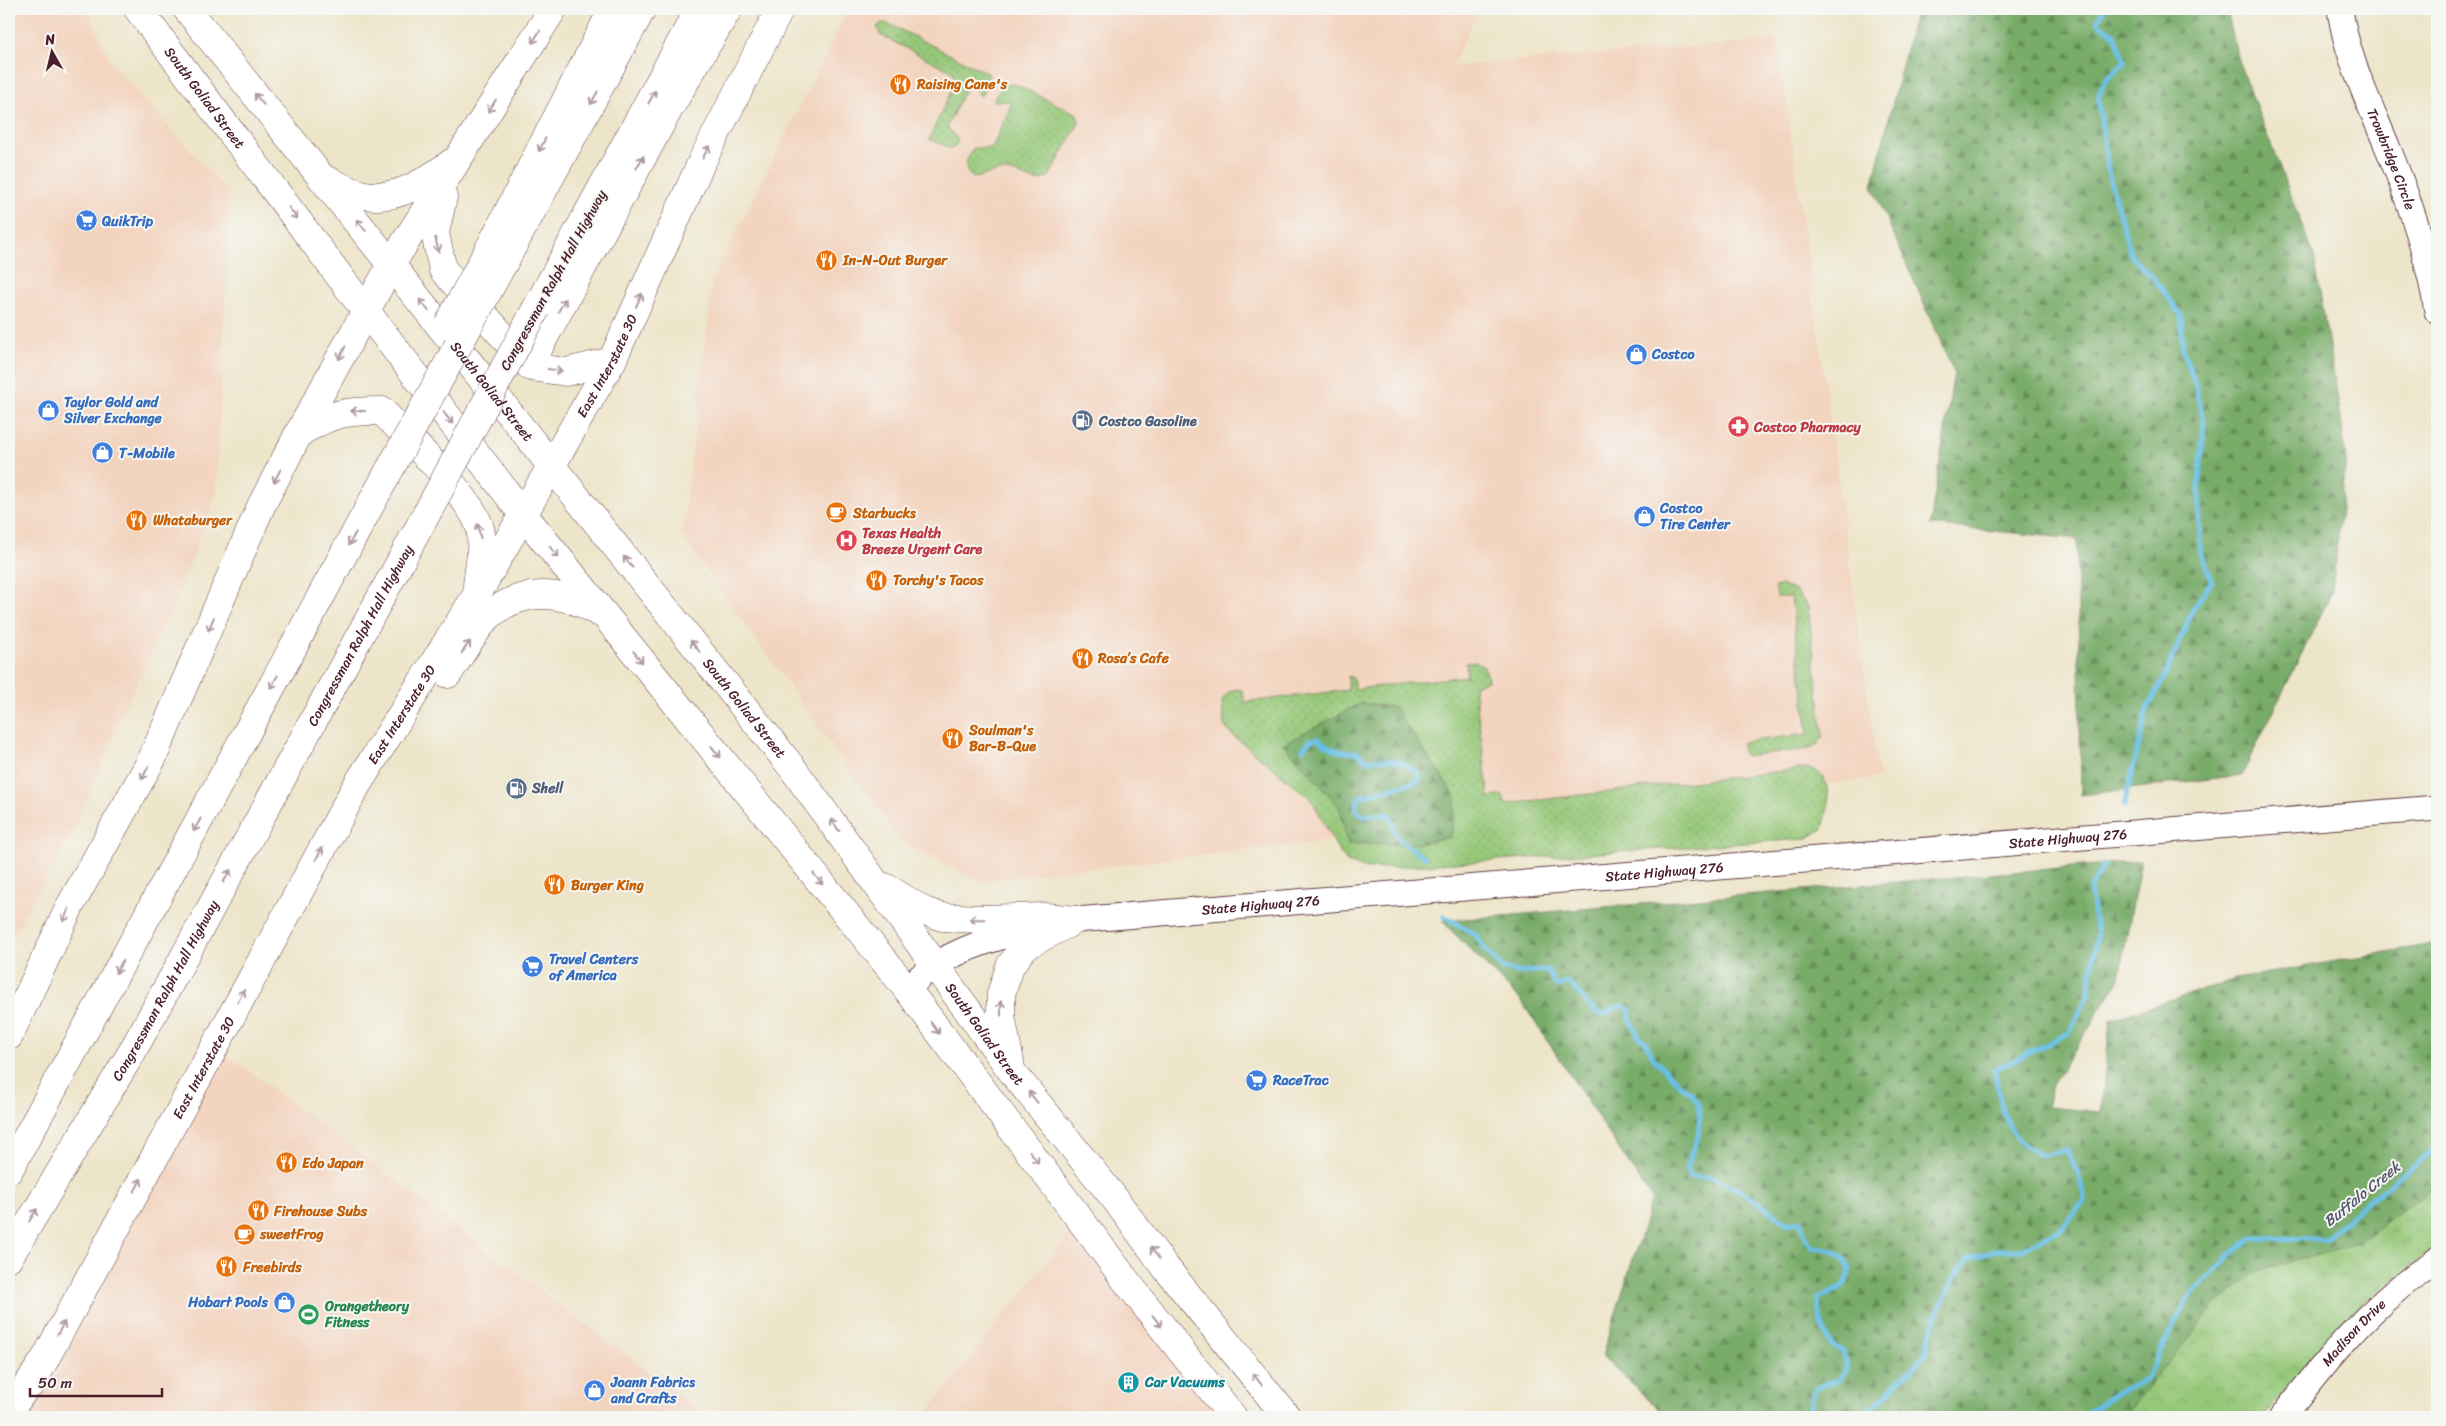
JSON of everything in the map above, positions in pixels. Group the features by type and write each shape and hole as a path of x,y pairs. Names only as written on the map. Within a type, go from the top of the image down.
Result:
{"main road":[{"name":"South Goliad Street","path":"138,9 365,310 524,514 907,989 1127,1282 1233,1417"},
{"name":"South Goliad Street","path":"187,9 392,263 791,766 1013,1073 1115,1199 1166,1268 1282,1411"},
{"path":"9,1036 70,906 152,760 261,506 392,263 461,157 553,9"},
{"path":"496,256 613,9"},
{"path":"9,1170 375,496 383,463 496,256 642,9"},
{"name":"Congressman Ralph Hall Highway","path":"9,1257 132,1052 427,513 699,9"},
{"path":"509,359 539,347 670,107 728,9"},
{"name":"East Interstate 30","path":"14,1417 357,784 476,596 612,361 702,161 780,9"},
{"path":"324,180 364,195 385,196 408,190 461,157"},
{"path":"446,180 435,233 443,270 531,367 566,372 612,361"},
{"path":"300,433 323,420 348,411 382,411 467,501 480,527 482,548 476,596"},
{"path":"408,706 446,676 487,617 508,603 535,595 556,594 581,601 608,619"},
{"path":"873,879 916,907 942,916 977,919 1046,918 1076,920"},
{"path":"1013,1073 1001,1016 1001,994 1010,966 1025,946 1076,920"},
{"path":"1127,1282 1144,1276 1151,1277 1165,1290 1254,1406 1282,1411"},
{"path":"9,1412 43,1362"}],"street":[{"name":"Trowbridge Circle","path":"2340,9 2342,24 2364,91 2406,195 2421,242 2437,311"},
{"name":"State Highway 276","path":"907,989 935,965 960,951 998,937 1076,920 2437,808"},
{"name":"Madison Drive","path":"2282,1417 2330,1355 2376,1306 2437,1260"}],"shaded area":[{"path":"9,9 88,9 110,61 230,194 216,495 171,613 126,705 74,828 9,942"},
{"path":"849,9 1479,9 1452,66 1778,40 1879,778 979,881 901,842 682,536 713,278"},
{"path":"225,1053 709,1417 28,1417 65,1359 145,1189"},
{"path":"1075,1226 1220,1417 923,1417"}],"green space":[{"path":"1916,9 2227,9 2238,60 2314,256 2341,417 2346,462 2332,592 2242,775 2081,795 2077,539 1930,525 1954,372 1872,186"},
{"path":"882,23 889,24 989,74 980,96 971,82 967,85 947,127 958,140 955,147 949,148 929,139 954,85 953,72 880,35 877,27"},
{"path":"1015,84 1077,114 1079,123 1050,175 1044,179 1028,179 1005,171 973,178 967,171 966,163 973,148 992,148 1011,105 1011,101 993,101 1001,88"},
{"path":"1782,585 1796,591 1808,607 1823,736 1816,746 1810,749 1745,756 1741,745 1743,742 1808,734 1791,597 1777,597 1775,587"},
{"path":"1475,661 1485,669 1488,681 1474,685 1489,797 1503,795 1505,804 1809,768 1817,771 1823,777 1828,794 1827,813 1822,829 1806,839 1367,869 1347,862 1339,852 1312,800 1231,734 1224,726 1222,701 1233,690 1242,690 1245,702 1348,690 1348,676 1353,678 1355,689 1467,676 1466,663"},
{"path":"1361,703 1394,707 1456,797 1451,837 1416,844 1348,844 1339,806 1283,744"},
{"path":"2141,861 2118,982 2052,1085 2047,1107 2101,1112 2110,1020 2235,979 2437,943 2437,1185 2357,1243 2257,1272 2215,1305 2124,1417 1667,1417 1602,1356 1652,1199 1521,1001 1442,921"},
{"path":"2437,1185 2437,1247 2362,1303 2314,1354 2265,1417 2124,1417 2215,1305 2257,1272 2357,1243"}],"waterway":[{"path":"2104,9 2097,22 2115,35 2125,62 2105,80 2098,98 2109,176 2131,256 2154,279 2181,315 2183,350 2195,384 2204,422 2199,487 2200,551 2212,581 2193,609 2165,676 2148,706 2124,806"},
{"path":"1303,749 1309,741 1317,738 1335,750 1356,752 1367,760 1390,760 1403,763 1417,772 1420,779 1415,782 1359,797 1356,806 1357,812 1363,816 1388,814 1394,830 1400,839 1407,846 1425,857"},
{"path":"1863,1417 1926,1354 1936,1315 1952,1281 1968,1259 1998,1250 2021,1250 2061,1229 2085,1201 2078,1173 2066,1150 2042,1156 2024,1145 2010,1128 2000,1099 1994,1070 2069,1033 2088,995 2097,934 2090,889 2104,865"},
{"path":"1444,916 1476,935 1483,947 1502,968 1517,972 1548,970 1554,983 1559,986 1566,982 1571,985 1596,1012 1602,1015 1618,1007 1629,1009 1630,1020 1639,1037 1645,1041 1654,1059 1681,1086 1692,1093 1698,1103 1700,1114 1698,1136 1686,1167 1690,1177 1707,1177 1721,1181 1751,1197 1788,1224 1800,1221 1806,1238 1812,1247 1833,1251 1845,1260 1849,1274 1844,1284 1835,1291 1818,1298 1820,1316 1826,1335 1832,1345 1843,1351 1847,1367 1838,1380 1822,1385 1814,1391 1809,1417"},
{"name":"Buffalo Creek","path":"2078,1417 2147,1377 2186,1301 2229,1256 2253,1238 2326,1239 2373,1197 2437,1148"}],"place":[{"name":"Raising Cane's","path":"901,84"},
{"name":"QuikTrip","path":"86,221"},
{"name":"In-N-Out Burger","path":"827,260"},
{"name":"Costco","path":"1636,354"},
{"name":"Taylor Gold and Silver Exchange","path":"48,410"},
{"name":"Costco Gasoline","path":"1083,421"},
{"name":"Costco Pharmacy","path":"1738,427"},
{"name":"T-Mobile","path":"103,453"},
{"name":"Starbucks","path":"837,513"},
{"name":"Costco Tire Center","path":"1644,516"},
{"name":"Whataburger","path":"137,520"},
{"name":"Texas Health Breeze Urgent Care","path":"846,541"},
{"name":"Torchy's Tacos","path":"877,580"},
{"name":"Rosa’s Cafe","path":"1082,658"},
{"name":"Soulman's Bar-B-Que","path":"953,738"},
{"name":"Shell","path":"516,788"},
{"name":"Burger King","path":"555,885"},
{"name":"Travel Centers of America","path":"533,967"},
{"name":"RaceTrac","path":"1257,1080"},
{"name":"Edo Japan","path":"286,1163"},
{"name":"Firehouse Subs","path":"258,1211"},
{"name":"sweetFrog","path":"244,1234"},
{"name":"Freebirds","path":"227,1267"},
{"name":"Hobart Pools","path":"284,1302"},
{"name":"Orangetheory Fitness","path":"309,1314"},
{"name":"Car Vacuums","path":"1129,1382"},
{"name":"Joann Fabrics and Crafts","path":"595,1390"}]}
